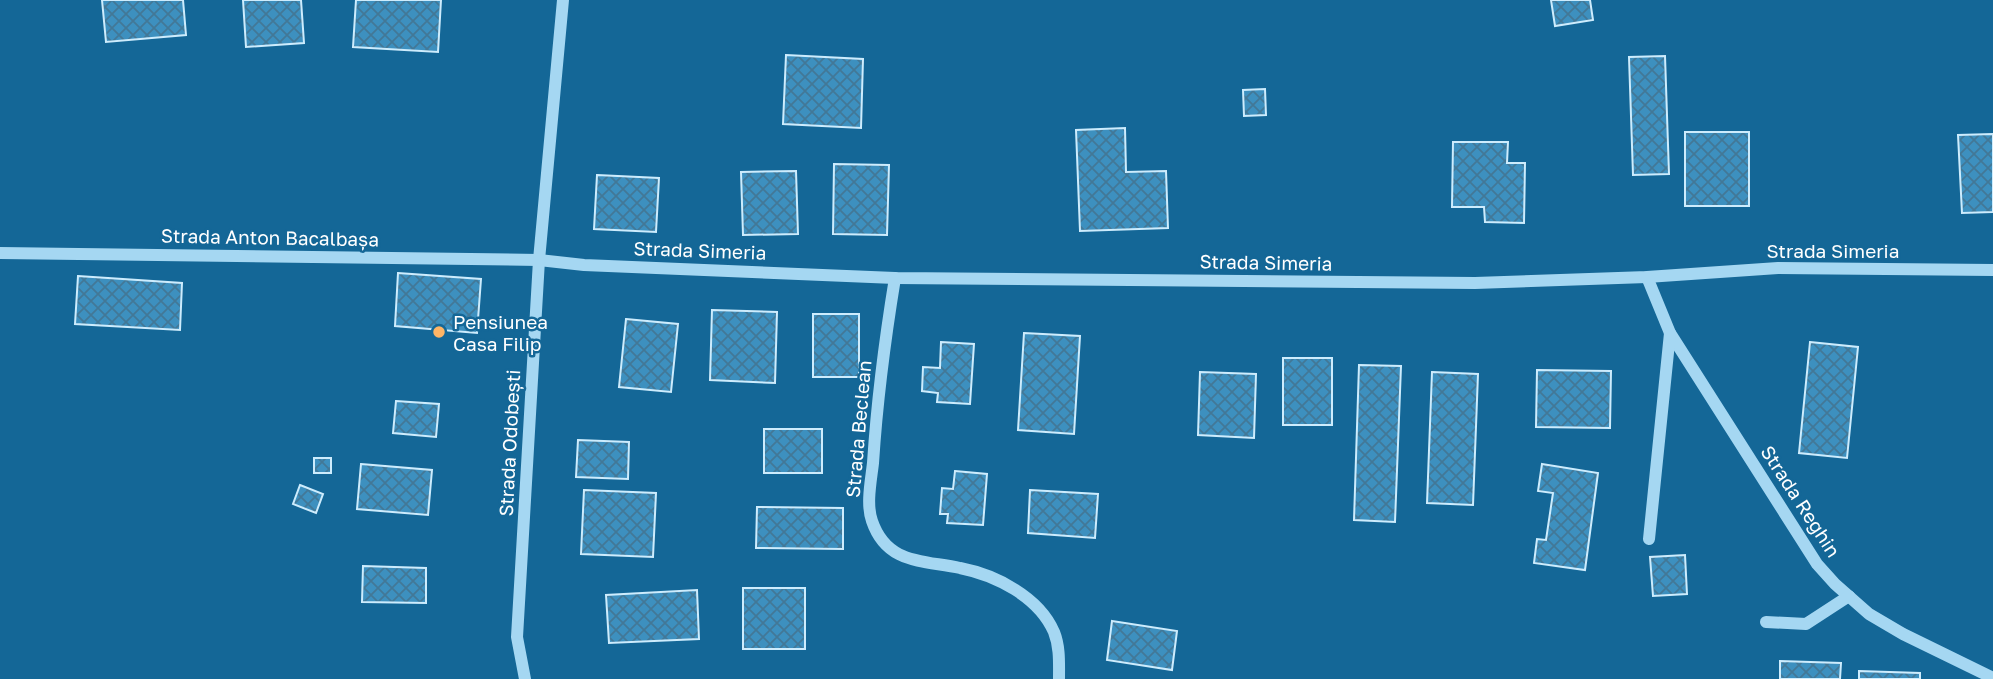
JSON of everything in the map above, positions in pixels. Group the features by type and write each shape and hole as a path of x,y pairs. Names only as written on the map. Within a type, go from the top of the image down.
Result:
{"street":[{"name":"Strada Odobești","path":"525,679 517,637 539,260 563,0"},
{"name":"Strada Anton Bacalbașa","path":"0,253 539,260"},
{"name":"Strada Simeria","path":"539,260 584,265 895,278 1475,283 1647,277 1778,268 1993,270"},
{"name":"Strada Reghin","path":"1647,277 1670,333 1817,564 1868,614 1993,678"},
{"name":"Strada Beclean","path":"895,278 875,439 871,519 887,547 902,556 992,577 1034,604 1046,617 1055,634 1059,653 1059,679"},
{"path":"1649,539 1670,333"},
{"path":"1766,622 1806,624 1849,596"}],"building":[{"path":"102,0 183,0 186,35 106,42"},
{"path":"243,0 301,0 304,43 246,47"},
{"path":"356,0 441,0 438,52 353,47"},
{"path":"1551,0 1590,0 1593,20 1555,26"},
{"path":"786,55 863,59 861,128 783,124"},
{"path":"1665,56 1669,174 1633,175 1629,57"},
{"path":"1265,89 1266,115 1244,116 1243,90"},
{"path":"1125,128 1126,172 1166,171 1168,228 1080,231 1076,130"},
{"path":"1685,132 1749,132 1749,206 1685,206"},
{"path":"1993,134 1993,212 1962,213 1958,135"},
{"path":"1453,142 1508,142 1507,163 1525,163 1524,223 1485,222 1484,207 1452,207"},
{"path":"834,164 889,165 887,235 833,234"},
{"path":"796,171 798,234 743,235 741,172"},
{"path":"597,175 659,178 656,232 594,229"},
{"path":"398,273 481,279 477,333 395,326"},
{"path":"78,276 182,283 180,330 75,324"},
{"path":"712,310 777,312 775,383 710,380"},
{"path":"813,314 859,314 859,377 813,377"},
{"path":"626,319 678,324 671,392 619,387"},
{"path":"1024,333 1080,336 1074,434 1018,430"},
{"path":"941,342 974,344 970,404 937,402 938,393 922,391 923,367 940,368"},
{"path":"1810,342 1858,347 1847,458 1799,453"},
{"path":"1283,358 1332,358 1332,425 1283,425"},
{"path":"1359,365 1401,366 1395,522 1354,520"},
{"path":"1537,370 1611,371 1610,428 1536,427"},
{"path":"1200,372 1256,374 1254,438 1198,435"},
{"path":"1432,372 1478,374 1473,505 1427,503"},
{"path":"396,401 439,404 436,437 393,433"},
{"path":"764,429 822,429 822,473 764,473"},
{"path":"578,440 629,442 628,479 576,477"},
{"path":"314,458 331,458 331,473 314,473"},
{"path":"361,464 432,470 428,515 357,509"},
{"path":"1542,464 1598,473 1585,570 1534,563 1537,539 1546,540 1553,493 1538,491"},
{"path":"955,471 987,474 983,525 947,523 948,514 940,514 942,488 953,489"},
{"path":"300,485 323,494 316,513 293,504"},
{"path":"584,490 656,493 653,557 581,554"},
{"path":"1030,490 1098,494 1095,538 1028,533"},
{"path":"757,507 843,508 843,549 756,548"},
{"path":"1685,555 1687,594 1653,596 1650,557"},
{"path":"363,566 426,568 426,603 362,602"},
{"path":"743,588 805,588 805,649 743,649"},
{"path":"697,590 699,639 609,643 606,595"},
{"path":"1112,621 1177,631 1172,670 1107,660"},
{"path":"1780,661 1841,663 1840,679 1780,679"},
{"path":"1859,671 1920,673 1920,679 1859,679"}],"place":[{"name":"Pensiunea Casa Filip","path":"439,332"}]}
